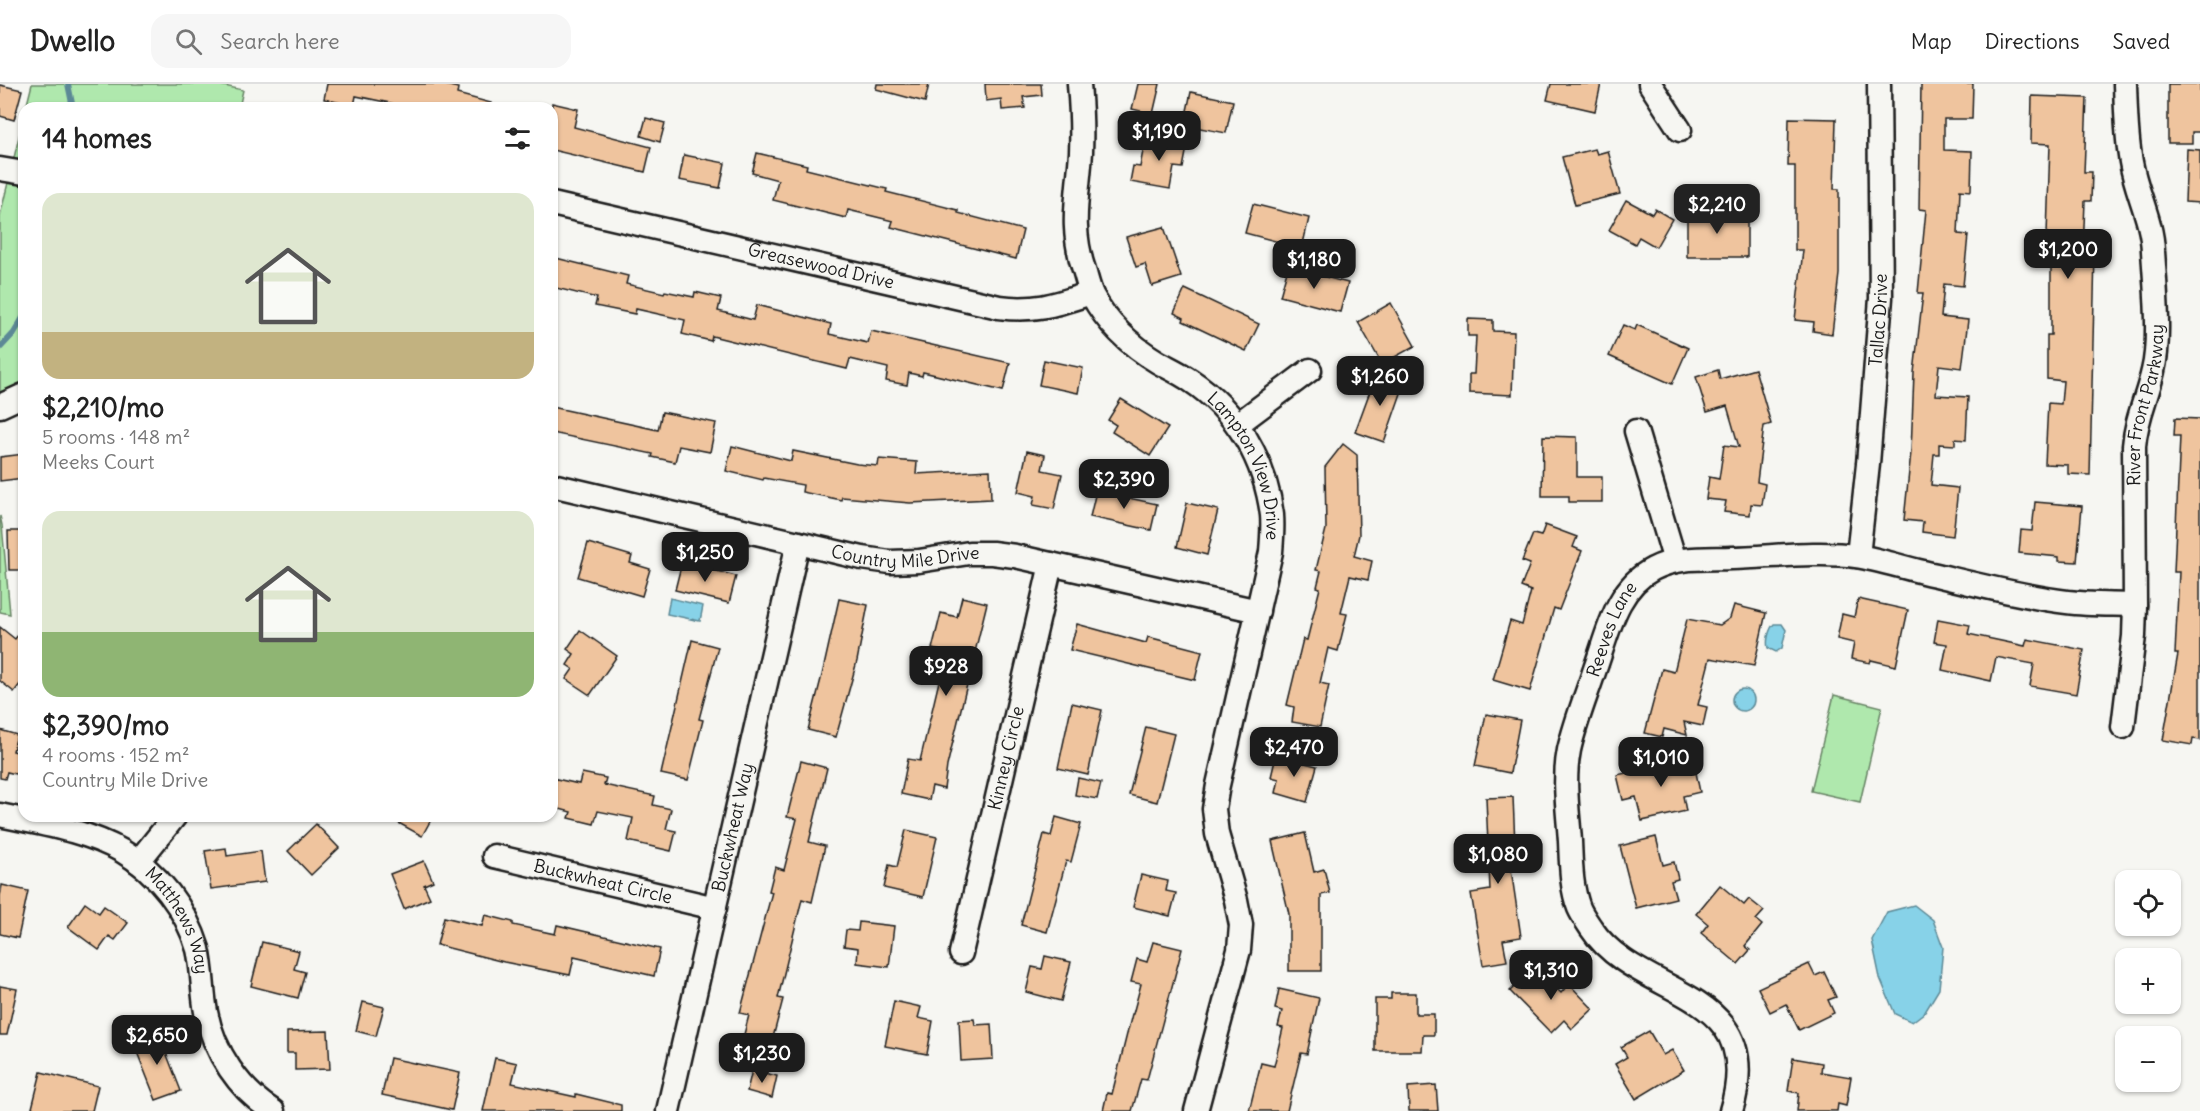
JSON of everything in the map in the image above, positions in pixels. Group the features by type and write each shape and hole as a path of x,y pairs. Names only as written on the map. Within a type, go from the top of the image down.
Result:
{"street":[{"name":"Lampton View Drive","path":"1079,84 1081,153 1075,202 1075,231 1079,258 1091,293 1105,315 1125,339 1215,398 1238,424 1266,483 1272,517 1271,552 1214,809 1217,834 1236,900 1240,925 1239,950 1196,1111"},
{"path":"1650,84 1680,130"},
{"name":"Tallac Drive","path":"1858,556 1881,298 1879,84"},
{"name":"River Front Parkway","path":"2123,727 2134,636 2135,425 2153,370 2156,323 2152,239 2131,163 2127,129 2126,84"},
{"path":"0,169 18,172"},
{"name":"Greasewood Drive","path":"558,205 999,307 1022,310 1048,307 1091,293"},
{"path":"1238,424 1310,370"},
{"path":"0,406 18,398"},
{"path":"1636,431 1675,561"},
{"name":"Country Mile Drive","path":"558,486 862,558 890,562 919,561 969,553 992,553 1052,564 1258,611"},
{"name":"Buckwheat Way","path":"668,1111 798,543"},
{"name":"Reeves Lane","path":"1731,1111 1738,1082 1738,1061 1731,1041 1718,1019 1699,1002 1611,951 1592,931 1579,908 1573,880 1566,772 1575,730 1621,599 1635,582 1653,569 1675,561 1814,555 1858,556 2041,598 2095,604 2135,605"},
{"name":"Kinney Circle","path":"961,953 1052,564"},
{"name":"Matthews Way","path":"0,815 18,819"},
{"name":"Matthews Way","path":"30,822 89,836 114,847 138,862 169,892 190,929 202,971 206,1011 218,1048 239,1081 252,1095 273,1111"},
{"path":"138,862 170,822"},
{"name":"Buckwheat Circle","path":"494,856 715,908"}],"green space":[{"path":"32,84 215,84 243,90 240,102 28,102"},
{"path":"18,141 18,389 0,408 0,216"},
{"path":"0,516 2,525 10,614 0,612"},
{"path":"1834,695 1882,707 1860,802 1811,791"}],"water":[{"path":"670,598 703,606 700,621 667,614"},
{"path":"1774,624 1782,624 1786,630 1782,648 1776,652 1767,645 1769,632"},
{"path":"1743,689 1751,692 1754,700 1751,708 1743,711 1735,708 1732,700 1735,692"},
{"path":"1914,905 1933,920 1943,947 1939,989 1925,1012 1912,1022 1895,1014 1880,978 1872,940 1887,912"}],"building":[{"path":"327,84 441,84 458,88 457,94 487,102 385,102 356,96 355,102 324,99"},
{"path":"877,84 929,84 925,102 876,89"},
{"path":"985,84 1041,84 1042,95 1023,97 1025,108 1002,110 1001,99 986,101"},
{"path":"1138,84 1160,84 1153,114 1132,109"},
{"path":"1551,84 1601,84 1595,111 1547,100"},
{"path":"1921,84 1973,84 1972,119 1944,119 1944,150 1972,151 1971,191 1960,190 1958,234 1968,235 1963,286 1944,284 1941,317 1968,320 1962,368 1939,365 1936,395 1968,397 1966,440 1955,439 1955,445 1939,444 1939,454 1934,454 1931,485 1958,488 1953,536 1922,532 1923,522 1904,520 1911,452 1914,373 1923,293 1918,293 1926,210 1919,209"},
{"path":"2168,84 2200,84 2200,132 2192,132 2192,143 2168,143"},
{"path":"0,85 22,90 14,120 0,116"},
{"path":"1191,92 1233,101 1226,133 1184,125"},
{"path":"2032,96 2087,98 2084,172 2092,172 2091,201 2085,201 2083,252 2095,252 2090,475 2068,474 2068,465 2045,464 2048,403 2061,404 2063,381 2047,379 2047,335 2051,335 2051,236 2047,235 2050,144 2031,143"},
{"path":"558,104 578,109 574,127 651,147 645,172 558,151"},
{"path":"646,118 665,123 660,142 641,136"},
{"path":"1789,118 1836,119 1834,189 1839,189 1839,274 1832,334 1813,331 1814,322 1795,320 1803,250 1795,250 1795,166 1788,166"},
{"path":"1146,135 1188,142 1183,168 1174,167 1170,189 1130,182 1133,166 1140,167"},
{"path":"1595,149 1597,154 1608,151 1620,194 1575,205 1562,157"},
{"path":"2187,149 2200,150 2200,203 2185,202"},
{"path":"757,153 807,165 806,169 887,189 886,192 958,210 958,213 1023,230 1016,259 891,227 893,221 848,210 846,218 773,200 778,180 752,173"},
{"path":"684,155 725,163 720,188 679,180"},
{"path":"1626,200 1652,214 1655,209 1672,219 1656,247 1639,237 1635,244 1609,230"},
{"path":"1253,204 1309,218 1302,248 1245,233"},
{"path":"1747,213 1747,257 1687,257 1687,214"},
{"path":"1164,227 1181,277 1152,286 1145,264 1136,267 1126,237"},
{"path":"558,258 628,276 626,284 664,293 665,291 694,297 695,292 721,298 718,311 753,320 757,305 831,324 829,334 868,343 871,331 1010,363 1003,391 923,372 922,376 909,373 907,385 886,381 888,368 850,359 847,369 712,336 711,341 682,334 685,320 636,309 635,314 595,306 597,298 558,288"},
{"path":"1288,267 1348,283 1340,312 1280,296"},
{"path":"1185,289 1259,324 1246,351 1183,321 1184,318 1174,313"},
{"path":"1391,303 1415,346 1382,364 1358,322"},
{"path":"1468,319 1493,320 1493,331 1514,332 1512,395 1469,393 1469,374 1474,374 1476,336 1468,336"},
{"path":"1623,325 1635,330 1637,325 1688,348 1672,384 1609,356"},
{"path":"1044,360 1083,368 1078,393 1039,385"},
{"path":"1755,369 1771,424 1764,426 1757,482 1765,484 1762,505 1751,504 1750,515 1724,512 1726,501 1706,499 1709,477 1719,479 1724,445 1739,447 1727,406 1707,412 1696,377 1718,370 1720,379"},
{"path":"1377,372 1405,382 1384,442 1355,432"},
{"path":"1121,399 1168,428 1150,456 1112,432 1116,425 1108,420"},
{"path":"558,408 658,430 662,412 716,423 710,452 679,446 675,462 652,457 653,454 558,434"},
{"path":"2175,418 2200,419 2200,740 2193,739 2192,745 2163,740 2178,654 2175,654 2179,572 2174,572 2180,436 2174,436"},
{"path":"1543,436 1577,437 1577,477 1602,477 1602,502 1569,502 1569,496 1542,496"},
{"path":"1343,444 1357,455 1359,535 1354,556 1372,561 1368,580 1350,576 1341,613 1347,614 1338,651 1328,648 1320,683 1329,685 1320,727 1292,722 1294,707 1287,705 1303,639 1307,640 1320,588 1317,587 1321,571 1316,570 1326,529 1325,467"},
{"path":"732,446 791,461 793,451 878,466 879,459 917,462 916,474 990,470 991,499 910,503 842,497 841,500 802,492 803,485 764,478 763,480 726,471"},
{"path":"1027,451 1045,455 1042,470 1062,474 1054,509 1033,505 1035,496 1018,492"},
{"path":"18,455 18,479 0,481 0,457"},
{"path":"1096,491 1157,504 1151,530 1090,517"},
{"path":"2035,502 2082,506 2077,562 2059,561 2059,557 2019,553 2021,530 2032,531"},
{"path":"1187,503 1218,510 1207,555 1177,547"},
{"path":"1545,525 1577,537 1573,547 1582,551 1559,610 1554,608 1530,691 1493,680 1510,621 1522,625 1531,591 1521,587 1530,564 1522,561 1533,534 1541,536"},
{"path":"8,531 18,531 18,570 9,570"},
{"path":"588,543 632,556 630,563 650,569 642,596 578,577"},
{"path":"682,562 736,576 729,603 675,590"},
{"path":"962,597 987,603 947,766 944,789 932,786 929,800 901,794 908,759 920,761 946,652 932,649 941,613 957,617"},
{"path":"839,599 868,605 857,661 836,737 808,730"},
{"path":"1858,599 1908,610 1896,666 1871,660 1870,663 1851,659 1854,643 1837,639 1842,614 1854,617"},
{"path":"1734,605 1766,613 1754,666 1710,658 1698,705 1707,707 1703,726 1684,722 1687,735 1664,729 1662,737 1645,733 1662,669 1674,672 1687,619 1720,625 1730,618"},
{"path":"1938,619 1970,625 1968,634 2025,646 2027,639 2084,650 2076,694 2030,686 2034,664 1996,657 1991,681 1942,670 1947,644 1934,642"},
{"path":"1077,624 1146,643 1148,637 1202,651 1195,680 1070,650"},
{"path":"0,627 15,639 18,635 18,687 14,692 0,681"},
{"path":"580,630 617,656 590,695 566,679 573,669 567,665 574,654 567,649"},
{"path":"692,640 718,647 699,719 703,720 688,780 661,774"},
{"path":"1072,703 1102,710 1088,775 1058,768"},
{"path":"1486,714 1520,720 1510,773 1475,766"},
{"path":"1146,727 1174,734 1157,802 1129,795"},
{"path":"0,730 17,735 13,751 18,752 18,775 7,772 5,779 0,778"},
{"path":"1276,756 1317,766 1307,802 1276,793 1279,779 1271,777"},
{"path":"1693,758 1700,792 1683,796 1686,811 1642,821 1636,797 1623,800 1617,775"},
{"path":"801,761 827,768 809,842 825,846 812,902 802,899 778,998 783,999 769,1053 741,1046 749,1015 740,1013 772,892 769,891 775,867 784,870 797,819 787,817"},
{"path":"582,773 606,778 604,785 655,796 653,805 671,809 666,829 676,831 671,851 628,841 633,818 598,811 594,824 569,818 571,812 558,809 558,779 579,784"},
{"path":"1078,778 1101,783 1097,799 1075,795"},
{"path":"1513,797 1516,869 1511,869 1521,937 1503,940 1507,961 1483,965 1471,893 1490,890 1486,798"},
{"path":"1056,817 1081,824 1071,862 1066,861 1047,932 1021,925 1044,834 1051,836"},
{"path":"397,822 430,822 422,836"},
{"path":"316,824 339,848 311,875 288,851"},
{"path":"906,830 937,837 923,897 884,888 889,865 897,867"},
{"path":"1305,833 1314,872 1324,869 1330,893 1321,895 1321,971 1289,971 1289,914 1272,841"},
{"path":"1656,837 1663,865 1674,862 1678,879 1671,881 1676,898 1636,908 1620,846"},
{"path":"226,848 227,856 261,851 265,882 211,889 205,851"},
{"path":"424,861 433,881 424,885 430,898 404,909 390,874"},
{"path":"1141,875 1168,881 1166,891 1176,893 1170,916 1133,907"},
{"path":"2,885 28,891 18,938 0,934"},
{"path":"1720,885 1744,905 1749,899 1764,911 1756,920 1762,925 1745,946 1750,950 1738,964 1701,933 1708,924 1696,914"},
{"path":"85,903 99,913 104,906 128,923 115,940 109,936 99,950 68,927"},
{"path":"485,915 513,922 513,925 555,934 557,925 660,949 654,976 574,957 570,975 504,962 437,945 444,917 482,926"},
{"path":"859,922 894,926 889,967 857,963 858,948 844,946 846,930 858,931"},
{"path":"262,942 299,951 294,969 305,972 298,998 251,986"},
{"path":"1153,942 1182,949 1147,1080 1141,1079 1132,1111 1103,1111 1107,1093 1112,1094 1141,984 1131,982 1137,959 1147,962"},
{"path":"1045,956 1071,962 1061,1001 1026,992 1032,967 1042,969"},
{"path":"1809,964 1815,976 1824,972 1836,997 1828,1000 1834,1013 1799,1030 1786,1004 1770,1012 1758,988"},
{"path":"1535,967 1561,993 1569,984 1593,1009 1572,1029 1564,1020 1551,1033 1510,991"},
{"path":"0,986 17,989 7,1035 0,1035"},
{"path":"1279,989 1319,998 1307,1054 1301,1053 1287,1111 1249,1111 1261,1063 1274,1066 1283,1028 1278,1027 1282,1011 1275,1009"},
{"path":"1391,993 1416,993 1416,1014 1434,1014 1434,1035 1423,1035 1422,1051 1375,1051 1375,999 1391,999"},
{"path":"894,1001 921,1007 918,1018 933,1021 927,1054 885,1046"},
{"path":"363,1002 384,1007 376,1036 356,1031"},
{"path":"974,1019 975,1025 991,1024 993,1059 961,1061 959,1020"},
{"path":"328,1031 330,1069 295,1070 295,1053 287,1053 287,1032"},
{"path":"1649,1031 1663,1055 1672,1050 1684,1070 1636,1099 1615,1064 1627,1057 1621,1047"},
{"path":"158,1032 181,1091 156,1100 133,1042"},
{"path":"390,1058 460,1073 452,1110 382,1095"},
{"path":"495,1058 517,1063 512,1083 576,1097 576,1094 621,1105 621,1111 483,1111"},
{"path":"1793,1058 1822,1063 1821,1072 1851,1077 1846,1106 1838,1104 1837,1111 1797,1111 1799,1093 1788,1091"},
{"path":"752,1070 777,1076 772,1098 747,1091"},
{"path":"41,1072 98,1086 92,1111 43,1111 32,1108"},
{"path":"1436,1085 1438,1111 1409,1111 1408,1087"}],"waterway":[{"path":"68,84 72,102"},
{"path":"0,348 18,326"}]}
